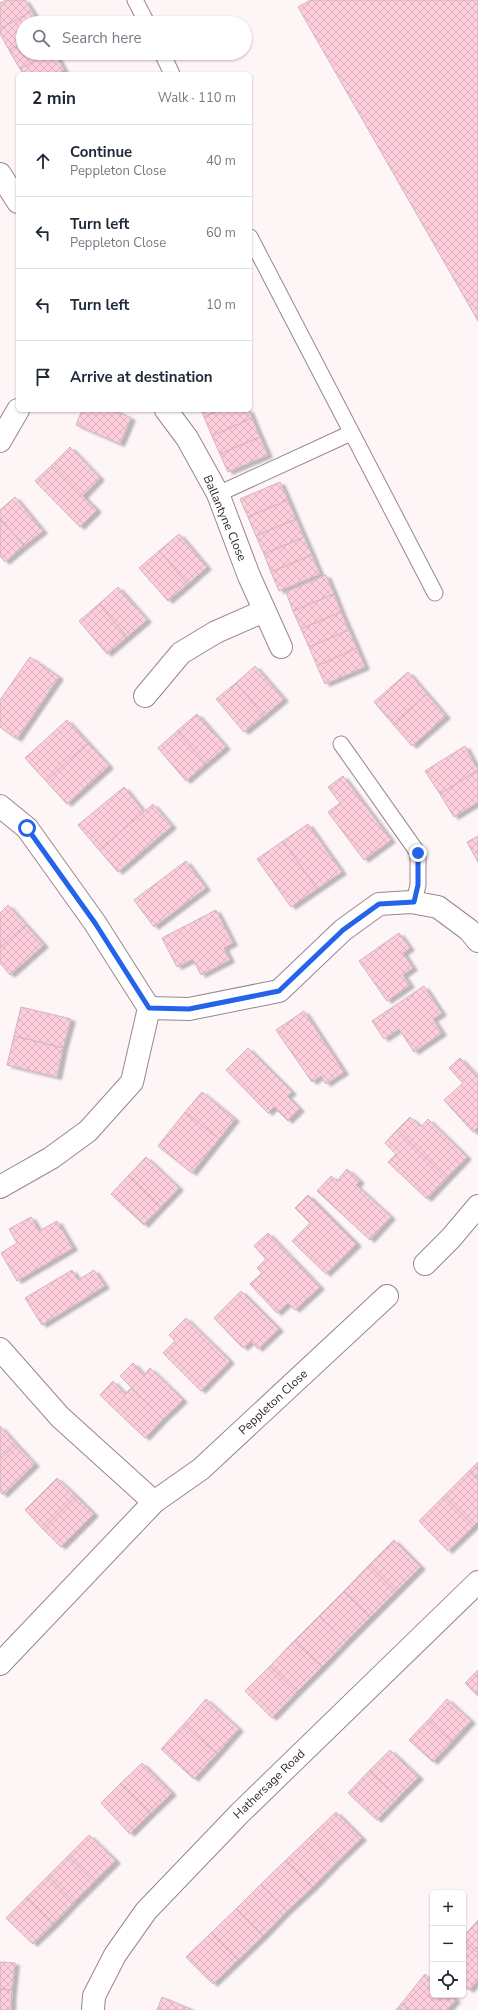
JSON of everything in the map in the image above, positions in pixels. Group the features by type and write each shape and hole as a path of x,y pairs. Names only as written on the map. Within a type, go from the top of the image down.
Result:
{"street":[{"path":"0,174 16,199"},
{"path":"0,441 17,412"},
{"name":"Ballantyne Close","path":"168,412 187,438 218,494 264,611 281,647"},
{"path":"145,696 181,653 216,632 264,611"},
{"path":"0,806 27,828 95,923 149,1008 132,1082 88,1131 51,1158 0,1187"},
{"path":"149,1008 189,1009 279,991 343,930 379,904 414,902 438,907 469,930 478,941"},
{"path":"425,1264 451,1238 478,1206"},
{"name":"Peppleton Close","path":"0,1664 154,1502 202,1469 387,1296"},
{"path":"0,1348 60,1417 154,1502"},
{"name":"Hathersage Road","path":"92,2010 94,1996 115,1955 146,1911 240,1813 478,1582"}],"lane":[{"path":"135,0 143,16"},
{"path":"165,60 171,72"},
{"path":"252,242 435,593"},
{"path":"218,494 351,433"},
{"path":"341,744 418,853 418,885 414,902"}],"building":[{"path":"6,0 25,0 32,11 23,16 16,16 16,20 0,29 0,3"},
{"path":"311,0 478,0 478,321 298,7"},
{"path":"32,11 34,16 23,16"},
{"path":"16,20 16,46 9,50 0,34 0,29"},
{"path":"16,46 16,60 36,60 20,69 9,50"},
{"path":"36,60 59,60 64,70 60,72 22,72 20,69"},
{"path":"81,412 118,412 131,418 120,444 76,425"},
{"path":"202,412 216,412 204,417"},
{"path":"216,412 250,412 252,418 212,436 204,417"},
{"path":"252,418 260,437 220,454 212,436"},
{"path":"260,437 268,455 228,472 220,454"},
{"path":"70,447 100,478 83,496 52,465"},
{"path":"52,465 97,510 80,527 35,481"},
{"path":"280,482 288,500 248,517 240,499"},
{"path":"15,497 43,531 24,546 0,518 0,510"},
{"path":"288,500 296,519 256,536 248,517"},
{"path":"0,518 24,546 5,562 0,556"},
{"path":"296,519 304,537 264,554 256,536"},
{"path":"179,534 207,567 188,584 159,551"},
{"path":"304,537 312,555 271,572 264,554"},
{"path":"159,551 188,584 168,601 139,568"},
{"path":"312,555 320,574 279,591 271,572"},
{"path":"326,575 334,594 293,611 286,592"},
{"path":"118,587 147,620 127,637 99,604"},
{"path":"334,594 341,612 301,629 293,611"},
{"path":"99,604 127,637 107,654 79,621"},
{"path":"341,612 349,630 309,647 301,629"},
{"path":"349,630 357,648 317,666 309,647"},
{"path":"357,648 365,667 325,684 317,666"},
{"path":"30,657 59,677 17,739 0,727 0,700"},
{"path":"255,666 284,699 264,716 236,683"},
{"path":"408,672 427,694 393,724 374,702"},
{"path":"236,683 264,716 244,732 216,699"},
{"path":"427,694 446,716 412,746 393,724"},
{"path":"197,714 226,747 206,764 177,731"},
{"path":"67,720 88,743 46,781 25,758"},
{"path":"177,731 206,764 186,781 158,748"},
{"path":"88,743 109,766 67,804 46,781"},
{"path":"465,746 478,770 440,794 425,771"},
{"path":"478,770 478,802 454,817 440,794"},
{"path":"343,776 391,840 364,860 328,812 340,803 328,787"},
{"path":"124,787 144,812 99,850 78,825"},
{"path":"153,804 172,826 118,872 99,850"},
{"path":"308,824 342,872 317,889 283,841"},
{"path":"478,836 478,862 467,842"},
{"path":"283,841 317,889 291,907 257,859"},
{"path":"186,861 206,888 154,927 134,900"},
{"path":"8,905 26,925 0,948 0,913"},
{"path":"216,910 233,943 224,948 230,960 201,975 193,959 177,967 162,938"},
{"path":"26,925 44,945 10,975 0,963 0,948"},
{"path":"399,933 410,948 403,953 413,968 403,975 410,985 387,1001 359,961"},
{"path":"424,986 442,1013 433,1019 442,1033 414,1052 399,1029 384,1039 372,1021"},
{"path":"21,1007 71,1019 63,1048 14,1036"},
{"path":"304,1011 344,1072 326,1084 321,1076 312,1082 276,1030"},
{"path":"14,1036 63,1048 57,1077 7,1065"},
{"path":"248,1048 292,1092 287,1096 300,1109 288,1121 274,1107 268,1113 226,1070"},
{"path":"460,1058 478,1077 478,1127 473,1132 444,1100 463,1083 449,1068"},
{"path":"202,1092 235,1119 219,1139 185,1112"},
{"path":"185,1112 219,1139 192,1173 158,1146"},
{"path":"410,1117 421,1127 428,1119 467,1157 447,1178 397,1130"},
{"path":"397,1130 447,1178 427,1199 388,1162 396,1154 385,1143"},
{"path":"146,1157 179,1188 161,1207 129,1175"},
{"path":"347,1169 360,1181 356,1185 391,1217 370,1240 317,1191 331,1176 337,1181"},
{"path":"129,1175 161,1207 144,1225 111,1194"},
{"path":"308,1195 357,1244 326,1274 292,1241 310,1223 295,1208"},
{"path":"31,1217 39,1231 57,1221 73,1248 17,1281 1,1253 17,1243 9,1229"},
{"path":"268,1233 320,1287 295,1310 288,1303 277,1313 250,1284 262,1273 257,1268 266,1259 254,1246"},
{"path":"72,1270 78,1280 94,1270 105,1286 42,1325 25,1298"},
{"path":"241,1291 279,1329 258,1349 251,1341 243,1348 214,1318"},
{"path":"186,1318 230,1361 201,1391 163,1353 175,1341 169,1335"},
{"path":"133,1363 144,1375 150,1368 183,1400 163,1419 120,1376"},
{"path":"113,1381 125,1394 131,1388 163,1419 145,1438 100,1395"},
{"path":"0,1426 16,1444 0,1459"},
{"path":"16,1444 35,1464 3,1495 0,1491 0,1459"},
{"path":"478,1462 478,1480 469,1471"},
{"path":"469,1471 478,1480 478,1522 474,1526 444,1496"},
{"path":"57,1478 76,1496 43,1529 25,1510"},
{"path":"76,1496 94,1514 61,1547 43,1529"},
{"path":"444,1496 474,1526 448,1551 419,1521"},
{"path":"394,1540 421,1567 396,1592 369,1565"},
{"path":"369,1565 396,1592 371,1617 344,1591"},
{"path":"344,1591 371,1617 346,1642 319,1616"},
{"path":"319,1616 346,1642 322,1667 294,1641"},
{"path":"294,1641 322,1667 297,1692 270,1666"},
{"path":"270,1666 297,1692 272,1718 245,1691"},
{"path":"478,1670 478,1696 465,1683"},
{"path":"206,1699 239,1729 217,1754 184,1724"},
{"path":"447,1699 471,1721 452,1742 428,1720"},
{"path":"428,1720 452,1742 433,1762 409,1740"},
{"path":"184,1724 217,1754 194,1779 161,1749"},
{"path":"390,1750 419,1777 398,1798 369,1771"},
{"path":"142,1763 172,1793 151,1813 121,1783"},
{"path":"369,1771 398,1798 377,1820 348,1793"},
{"path":"121,1783 151,1813 130,1834 101,1803"},
{"path":"336,1812 362,1838 337,1862 311,1836"},
{"path":"89,1835 116,1861 95,1882 68,1856"},
{"path":"311,1836 337,1862 313,1887 286,1860"},
{"path":"68,1856 95,1882 74,1903 48,1876"},
{"path":"286,1860 313,1887 287,1911 261,1884"},
{"path":"48,1876 74,1903 54,1924 27,1897"},
{"path":"261,1884 287,1911 263,1936 236,1909"},
{"path":"27,1897 54,1924 33,1944 6,1918"},
{"path":"236,1909 263,1936 238,1960 211,1933"},
{"path":"478,1920 478,1953 466,1943 466,1934"},
{"path":"211,1933 238,1960 213,1984 186,1957"},
{"path":"466,1943 478,1953 478,1980 469,1990 466,1988"},
{"path":"0,1962 15,1963 12,1990 0,1989"},
{"path":"425,1974 430,1978 430,1998 454,1998 456,2000 447,2010 409,2010 401,2004"},
{"path":"0,1989 12,1990 11,2010 0,2010"},
{"path":"162,1997 193,2010 157,2010"},
{"path":"401,2004 409,2010 396,2010"}],"route":[{"path":"27,828 95,923 149,1008 189,1009 279,991 343,930 379,904 414,902 418,885 418,853"}]}
